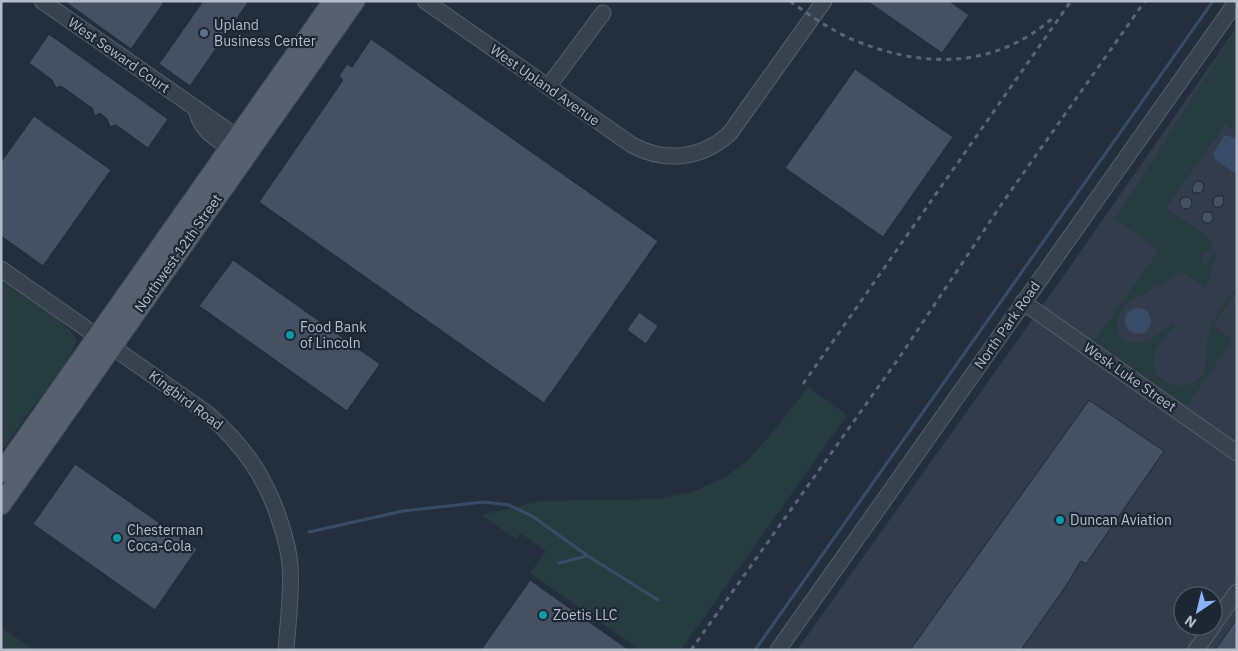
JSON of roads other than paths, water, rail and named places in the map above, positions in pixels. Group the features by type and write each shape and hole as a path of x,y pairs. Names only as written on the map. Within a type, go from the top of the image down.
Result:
{"main road":[{"name":"Northwest 12th Street","path":"1,506 233,142 333,1"},
{"name":"Northwest 12th Street","path":"1,473 105,342 355,1"}],"street":[{"name":"West Seward Court","path":"42,1 196,109 233,142"},
{"name":"West Upland Avenue","path":"425,1 632,145 652,154 672,157 701,152 730,134 824,1"},
{"name":"North Park Road","path":"778,650 1237,1"},
{"path":"548,87 603,14"},
{"name":"Kingbird Road","path":"1,269 208,414 241,446 263,481 276,508 284,532 290,563 290,598 286,650"},
{"name":"Wesk Luke Street","path":"1023,302 1237,453"},
{"path":"1223,612 1237,592"},
{"path":"1196,650 1206,636"}],"water":[{"path":"1227,135 1237,140 1237,175 1216,160 1214,156 1214,152 1224,136"},
{"path":"1138,308 1147,312 1151,321 1147,330 1138,334 1129,330 1125,321 1129,312"}],"waterway":[{"path":"755,650 1213,1"},
{"path":"309,532 403,511 484,502 509,505 532,516 588,556 658,600"},
{"path":"559,563 587,556"}],"railway":[{"path":"790,1 819,21 849,38 876,48 930,59 956,59 982,55 1007,47 1031,34 1054,17"},
{"path":"803,384 1071,1"},
{"path":"691,650 901,355 1003,202 1145,1"}],"place":[{"name":"Upland Business Center","path":"204,33"},
{"name":"Food Bank of Lincoln","path":"290,335"},
{"name":"Duncan Aviation","path":"1060,520"},
{"name":"Chesterman Coca-Cola","path":"117,538"},
{"name":"Zoetis LLC","path":"543,615"}]}
